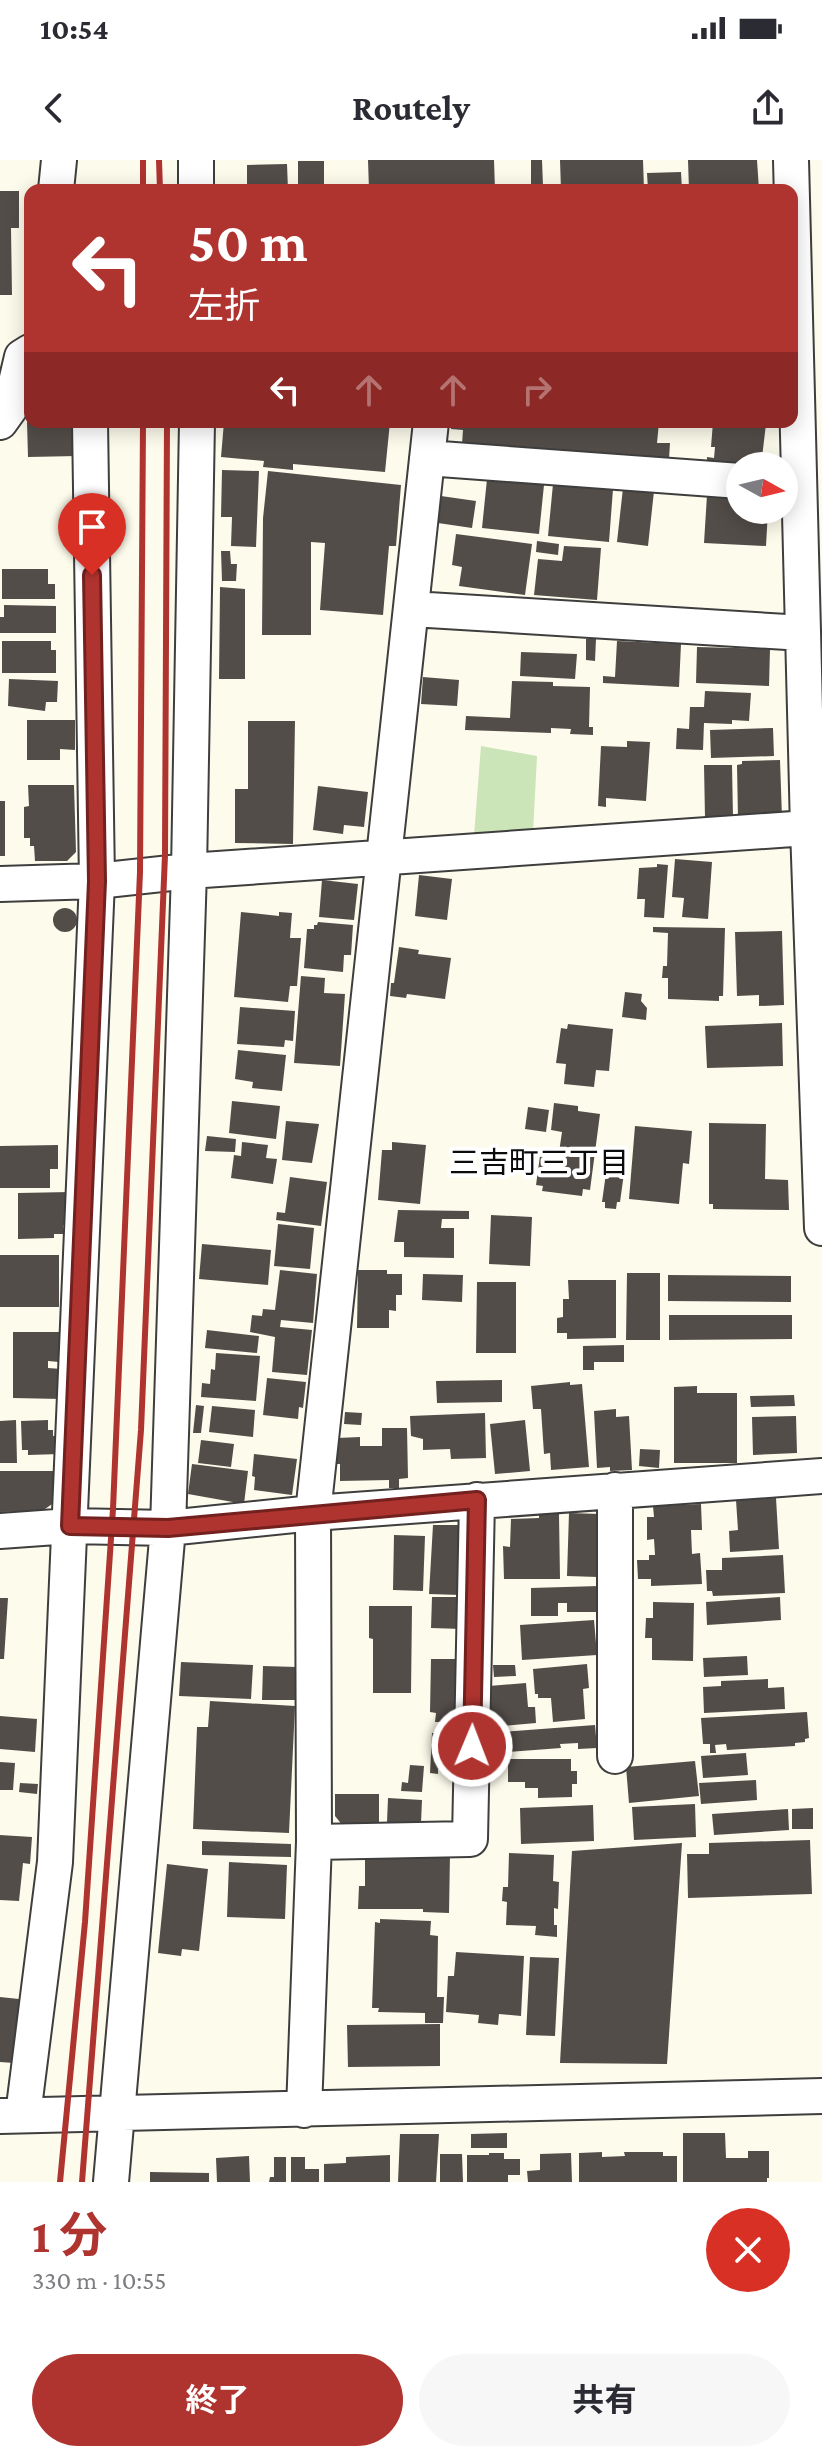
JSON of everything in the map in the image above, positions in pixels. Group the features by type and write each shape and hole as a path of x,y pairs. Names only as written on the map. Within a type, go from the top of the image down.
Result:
{"street":[{"path":"57,184 59,160"},
{"path":"196,160 196,184"},
{"path":"791,160 791,184"},
{"path":"0,422 10,408 24,356"},
{"path":"90,428 97,881 55,1862 12,2116 822,2096"},
{"path":"111,2182 168,1528 189,871 197,428"},
{"path":"304,2110 314,1842 313,1513 430,428"},
{"path":"793,428 793,452"},
{"path":"427,458 726,480"},
{"path":"795,524 815,827 822,1228"},
{"path":"412,609 803,633"},
{"path":"0,884 97,881 189,871 815,827"},
{"path":"0,1531 70,1526 168,1528 313,1513 822,1476"},
{"path":"615,1490 615,1756"},
{"path":"314,1842 470,1839 477,1500"}],"green space":[{"path":"481,746 537,756 533,832 474,836"}],"building":[{"path":"368,160 494,160 495,184 369,184"},
{"path":"531,160 542,160 543,184 531,184"},
{"path":"560,160 643,160 644,184 561,184"},
{"path":"688,160 757,160 759,184 689,184"},
{"path":"298,161 324,161 324,184 298,184"},
{"path":"287,164 288,184 247,184 247,165"},
{"path":"681,172 682,184 648,184 647,173"},
{"path":"0,191 19,191 19,228 11,228 12,295 0,295"},
{"path":"27,428 76,428 77,456 28,457"},
{"path":"223,428 389,428 385,472 293,464 293,470 263,467 264,461 221,457"},
{"path":"658,428 657,443 670,443 669,459 462,444 463,430 451,429"},
{"path":"713,428 766,428 763,452 726,452 726,463 707,461 707,457 714,458 715,447 711,447"},
{"path":"222,470 259,471 256,547 231,546 232,517 221,517"},
{"path":"268,471 401,485 396,546 389,546 383,615 320,610 325,543 311,542 311,635 262,635 263,518"},
{"path":"487,479 544,485 539,534 482,528"},
{"path":"553,484 613,489 609,542 548,536"},
{"path":"623,488 654,491 648,546 617,542"},
{"path":"707,495 726,496 726,524 767,524 766,546 704,543"},
{"path":"441,496 476,501 472,528 438,523"},
{"path":"456,534 532,544 525,595 459,586 462,567 452,565"},
{"path":"537,541 559,544 558,555 536,552"},
{"path":"564,546 601,548 597,600 534,595 538,559 562,561"},
{"path":"221,551 230,551 231,564 237,564 236,581 222,581"},
{"path":"2,569 48,569 48,584 55,584 55,599 2,599"},
{"path":"220,587 245,589 245,679 219,679"},
{"path":"4,605 56,606 56,633 0,633"},
{"path":"586,639 596,639 595,661 586,660"},
{"path":"2,641 51,641 51,650 56,650 56,673 2,673"},
{"path":"617,641 681,644 679,687 603,683 603,676 615,677"},
{"path":"697,647 770,649 769,686 696,683"},
{"path":"521,652 577,654 575,679 520,676"},
{"path":"423,677 459,680 457,706 421,704"},
{"path":"9,679 58,681 57,702 46,702 45,711 8,706"},
{"path":"512,681 590,687 589,727 593,727 593,735 570,734 571,729 551,728 551,733 465,730 466,716 510,718"},
{"path":"705,691 751,693 749,721 704,723 703,750 676,749 677,728 689,729 690,707 704,707"},
{"path":"27,720 75,720 75,750 60,749 60,760 27,760"},
{"path":"248,721 295,721 293,844 235,843 235,789 248,789"},
{"path":"773,728 774,756 711,758 710,730"},
{"path":"627,741 650,742 646,801 606,798 606,807 598,806 601,746 627,747"},
{"path":"780,760 782,817 738,819 737,765 742,761"},
{"path":"704,765 732,765 733,817 705,818"},
{"path":"28,785 74,785 76,852 67,861 35,861 34,846 30,846 30,838 24,838 24,807 29,806"},
{"path":"318,786 368,792 364,827 344,825 343,834 313,830"},
{"path":"0,801 5,801 5,856 0,856"},
{"path":"675,859 712,862 708,919 682,917 684,898 672,897"},
{"path":"657,864 668,865 664,918 644,917 645,899 637,899 639,868 657,867"},
{"path":"419,875 452,879 447,920 415,916"},
{"path":"322,880 358,884 354,920 319,917"},
{"path":"65,908 76,915 77,920 70,931 65,932 54,925 53,920 60,909"},
{"path":"241,912 279,916 279,912 292,913 290,938 301,938 297,986 290,986 288,1002 234,997"},
{"path":"318,922 353,925 351,955 344,955 343,972 304,968 307,929 314,929"},
{"path":"653,927 725,928 723,996 719,996 719,1001 668,999 668,978 662,978 663,966 667,966 668,933 653,932"},
{"path":"782,931 784,1005 759,1006 759,995 737,996 735,932"},
{"path":"399,947 419,950 418,954 451,958 445,999 407,994 406,998 390,996"},
{"path":"301,976 325,978 324,993 345,994 340,1066 294,1063"},
{"path":"625,992 642,994 641,1001 647,1008 646,1020 622,1017"},
{"path":"240,1007 295,1011 293,1041 285,1040 284,1047 237,1044"},
{"path":"782,1023 783,1066 707,1068 705,1026"},
{"path":"568,1024 613,1029 609,1071 596,1070 594,1087 564,1084 566,1064 556,1063 561,1028 567,1029"},
{"path":"238,1050 286,1055 282,1091 252,1088 253,1082 235,1079"},
{"path":"232,1101 280,1106 276,1139 229,1133"},
{"path":"554,1103 578,1106 578,1111 600,1114 590,1190 583,1189 582,1196 542,1191 543,1186 536,1185 540,1156 558,1159 562,1132 551,1130"},
{"path":"528,1107 549,1110 546,1132 525,1129"},
{"path":"286,1121 319,1124 312,1163 282,1160"},
{"path":"709,1123 766,1124 765,1179 788,1180 789,1210 713,1209 713,1204 709,1204"},
{"path":"635,1126 692,1131 689,1164 683,1163 679,1204 629,1199"},
{"path":"207,1136 236,1139 235,1152 205,1151"},
{"path":"242,1142 268,1145 266,1158 277,1159 273,1184 231,1178 234,1155 241,1156"},
{"path":"392,1142 426,1145 420,1204 378,1200 382,1150 392,1150"},
{"path":"58,1145 58,1169 50,1169 50,1188 0,1188 0,1146"},
{"path":"617,1165 625,1166 620,1202 617,1202 616,1209 605,1208 605,1202 602,1202 606,1173 616,1175"},
{"path":"290,1177 327,1182 321,1226 276,1220 277,1212 285,1213"},
{"path":"70,1192 70,1225 63,1225 63,1234 54,1234 54,1238 18,1239 18,1193"},
{"path":"398,1210 469,1211 469,1219 442,1219 441,1228 454,1228 454,1258 404,1257 404,1242 394,1242"},
{"path":"491,1215 532,1217 530,1266 489,1264"},
{"path":"278,1224 314,1228 310,1269 274,1266"},
{"path":"202,1244 271,1250 268,1285 199,1279"},
{"path":"0,1255 59,1255 59,1307 0,1307"},
{"path":"280,1270 317,1274 313,1323 281,1320 280,1327 312,1330 307,1375 272,1372 275,1337 250,1332 252,1315 262,1316 263,1309 275,1310"},
{"path":"358,1270 387,1270 387,1274 402,1274 402,1295 396,1295 396,1311 389,1310 389,1328 357,1328"},
{"path":"627,1273 660,1273 660,1340 626,1340"},
{"path":"423,1274 463,1275 462,1302 422,1300"},
{"path":"668,1275 791,1276 791,1302 668,1301"},
{"path":"568,1280 616,1280 616,1338 567,1339 567,1333 557,1333 557,1318 563,1317 563,1299 569,1299"},
{"path":"477,1282 516,1282 516,1353 476,1353"},
{"path":"669,1315 792,1315 792,1339 669,1340"},
{"path":"207,1330 259,1336 257,1353 205,1348"},
{"path":"13,1332 59,1332 59,1362 48,1361 48,1368 62,1369 61,1399 13,1398"},
{"path":"624,1345 624,1362 594,1362 594,1370 583,1370 583,1346"},
{"path":"216,1353 260,1356 256,1401 201,1397 202,1383 210,1384 211,1369 215,1370"},
{"path":"267,1378 306,1382 303,1408 299,1407 298,1419 263,1415"},
{"path":"502,1380 502,1402 437,1403 436,1381"},
{"path":"570,1382 570,1385 582,1384 589,1467 551,1470 550,1453 544,1454 541,1409 533,1409 531,1386"},
{"path":"697,1386 697,1393 737,1393 737,1463 674,1463 674,1387"},
{"path":"794,1395 795,1406 751,1407 750,1396"},
{"path":"196,1405 204,1406 201,1433 193,1433"},
{"path":"212,1406 255,1410 253,1437 209,1432"},
{"path":"616,1409 616,1417 629,1416 632,1470 597,1468 594,1411"},
{"path":"345,1412 362,1413 361,1425 344,1424"},
{"path":"485,1413 486,1458 451,1459 450,1449 423,1450 423,1439 411,1436 410,1416"},
{"path":"796,1416 797,1453 753,1455 752,1417"},
{"path":"16,1420 17,1463 0,1463 0,1421"},
{"path":"48,1420 48,1430 53,1430 53,1436 60,1435 60,1454 28,1455 28,1450 22,1450 21,1421"},
{"path":"525,1420 530,1471 495,1474 490,1424"},
{"path":"382,1428 407,1428 408,1478 399,1479 399,1488 389,1488 389,1480 340,1481 340,1464 335,1464 337,1438 360,1437 360,1446 382,1446"},
{"path":"201,1440 234,1444 231,1467 198,1463"},
{"path":"640,1449 660,1450 659,1468 639,1466"},
{"path":"254,1454 297,1459 292,1495 254,1490"},
{"path":"192,1464 248,1471 244,1504 188,1494"},
{"path":"0,1471 58,1471 58,1500 42,1511 0,1512"},
{"path":"776,1498 779,1549 730,1552 729,1531 738,1530 736,1500"},
{"path":"701,1504 702,1530 691,1530 692,1554 700,1553 702,1584 651,1586 651,1579 638,1579 637,1560 649,1560 649,1555 655,1555 654,1539 647,1540 647,1517 654,1517 653,1506"},
{"path":"569,1513 600,1514 598,1577 567,1576"},
{"path":"539,1514 559,1514 560,1579 504,1579 503,1546 510,1547 511,1519 539,1518"},
{"path":"433,1525 461,1525 460,1595 429,1594"},
{"path":"394,1535 425,1536 423,1591 393,1590"},
{"path":"783,1555 785,1593 713,1596 712,1591 707,1591 706,1570 722,1570 722,1558"},
{"path":"599,1586 599,1612 567,1612 567,1603 558,1603 558,1616 531,1616 531,1588"},
{"path":"432,1597 463,1597 462,1629 431,1628"},
{"path":"780,1597 781,1620 707,1625 706,1602"},
{"path":"0,1598 8,1598 4,1659 0,1659"},
{"path":"653,1602 694,1603 693,1661 652,1660 652,1638 645,1638 646,1618 653,1618"},
{"path":"369,1606 412,1606 411,1693 373,1693 373,1639 369,1638"},
{"path":"594,1620 597,1655 522,1660 520,1625"},
{"path":"747,1656 748,1675 704,1677 703,1658"},
{"path":"431,1659 461,1659 457,1722 435,1722 436,1713 430,1712"},
{"path":"181,1662 253,1665 251,1699 179,1696"},
{"path":"587,1664 589,1688 583,1689 585,1719 553,1722 551,1698 538,1698 535,1694 533,1669"},
{"path":"493,1665 515,1665 516,1676 494,1677"},
{"path":"263,1666 297,1667 296,1700 262,1700"},
{"path":"768,1679 768,1688 784,1687 785,1709 704,1713 703,1687 721,1686 721,1681"},
{"path":"526,1683 528,1707 535,1707 536,1723 492,1727 489,1686"},
{"path":"210,1701 295,1706 289,1833 193,1829 197,1727 208,1727"},
{"path":"807,1712 809,1738 805,1742 795,1743 795,1746 727,1750 726,1744 715,1745 716,1753 710,1753 710,1744 703,1744 701,1718"},
{"path":"0,1716 37,1719 35,1752 0,1749"},
{"path":"595,1725 597,1748 578,1749 578,1743 560,1744 561,1748 508,1752 507,1748 502,1749 501,1732"},
{"path":"432,1733 457,1734 456,1770 438,1769 438,1774 430,1773"},
{"path":"746,1753 748,1775 703,1778 701,1756"},
{"path":"508,1759 571,1759 571,1771 577,1771 577,1784 572,1784 572,1797 538,1798 538,1788 525,1788 525,1782 508,1782"},
{"path":"695,1761 699,1796 629,1803 626,1767"},
{"path":"0,1762 15,1763 13,1790 0,1790"},
{"path":"410,1765 424,1766 422,1792 401,1791 402,1782 408,1783"},
{"path":"756,1780 757,1800 701,1804 699,1783"},
{"path":"20,1783 38,1784 37,1794 19,1792"},
{"path":"335,1794 379,1794 379,1826 343,1826 335,1816"},
{"path":"388,1798 422,1800 421,1823 387,1822"},
{"path":"695,1804 696,1837 634,1840 632,1807"},
{"path":"593,1805 594,1841 521,1844 520,1808"},
{"path":"813,1808 813,1829 792,1829 792,1809"},
{"path":"788,1809 789,1830 714,1835 712,1814"},
{"path":"0,1835 32,1837 30,1864 23,1863 19,1901 0,1900"},
{"path":"810,1840 812,1894 688,1898 687,1854 709,1854 709,1843"},
{"path":"202,1841 291,1844 291,1857 202,1855"},
{"path":"682,1843 667,2064 560,2063 572,1851"},
{"path":"509,1853 554,1855 553,1881 559,1882 558,1909 554,1908 557,1937 535,1935 536,1926 506,1925 507,1902 502,1901 503,1887 508,1887"},
{"path":"365,1854 450,1854 449,1913 423,1912 423,1909 358,1909 359,1886 365,1886"},
{"path":"229,1862 287,1865 285,1919 227,1917"},
{"path":"167,1864 208,1869 199,1951 182,1949 181,1956 158,1953"},
{"path":"380,1919 431,1921 430,1935 438,1936 437,1997 444,1997 443,2023 425,2023 425,2013 378,2012 379,2008 372,2008 375,1922 380,1923"},
{"path":"456,1952 524,1956 521,2016 499,2014 498,2025 478,2023 479,2015 446,2012 448,1976 454,1976"},
{"path":"530,1957 559,1958 555,2036 526,2035"},
{"path":"0,1997 19,1999 14,2063 0,2062"},
{"path":"440,2024 440,2066 348,2067 347,2025"},
{"path":"507,2133 507,2148 471,2148 471,2134"},
{"path":"683,2133 725,2133 726,2158 748,2158 748,2151 769,2151 767,2182 683,2182"},
{"path":"400,2134 439,2134 436,2182 398,2182"},
{"path":"602,2152 602,2157 625,2156 624,2152 663,2152 663,2156 677,2156 677,2182 579,2182 579,2153"},
{"path":"504,2153 504,2159 520,2159 520,2175 508,2175 508,2182 467,2182 467,2155"},
{"path":"571,2153 572,2182 528,2182 527,2171 540,2170 540,2154"},
{"path":"440,2154 462,2154 463,2182 440,2182"},
{"path":"390,2155 390,2182 324,2182 324,2164 346,2163 346,2157"},
{"path":"249,2156 250,2182 217,2182 216,2158"},
{"path":"274,2157 286,2157 286,2182 269,2182 270,2177 274,2177"},
{"path":"291,2157 305,2157 305,2169 319,2169 319,2182 291,2182"},
{"path":"150,2172 209,2173 209,2182 150,2182"}],"railway":[{"path":"143,160 143,184"},
{"path":"159,160 160,184"},
{"path":"60,2182 85,1922 113,1509 140,872 143,428"},
{"path":"82,2182 141,1430 165,855 167,428"}],"district":[{"name":"三吉町三丁目","path":"539,1162"}],"route":[{"path":"92,575 97,881 70,1526 168,1528 477,1500 472,1746"}]}
